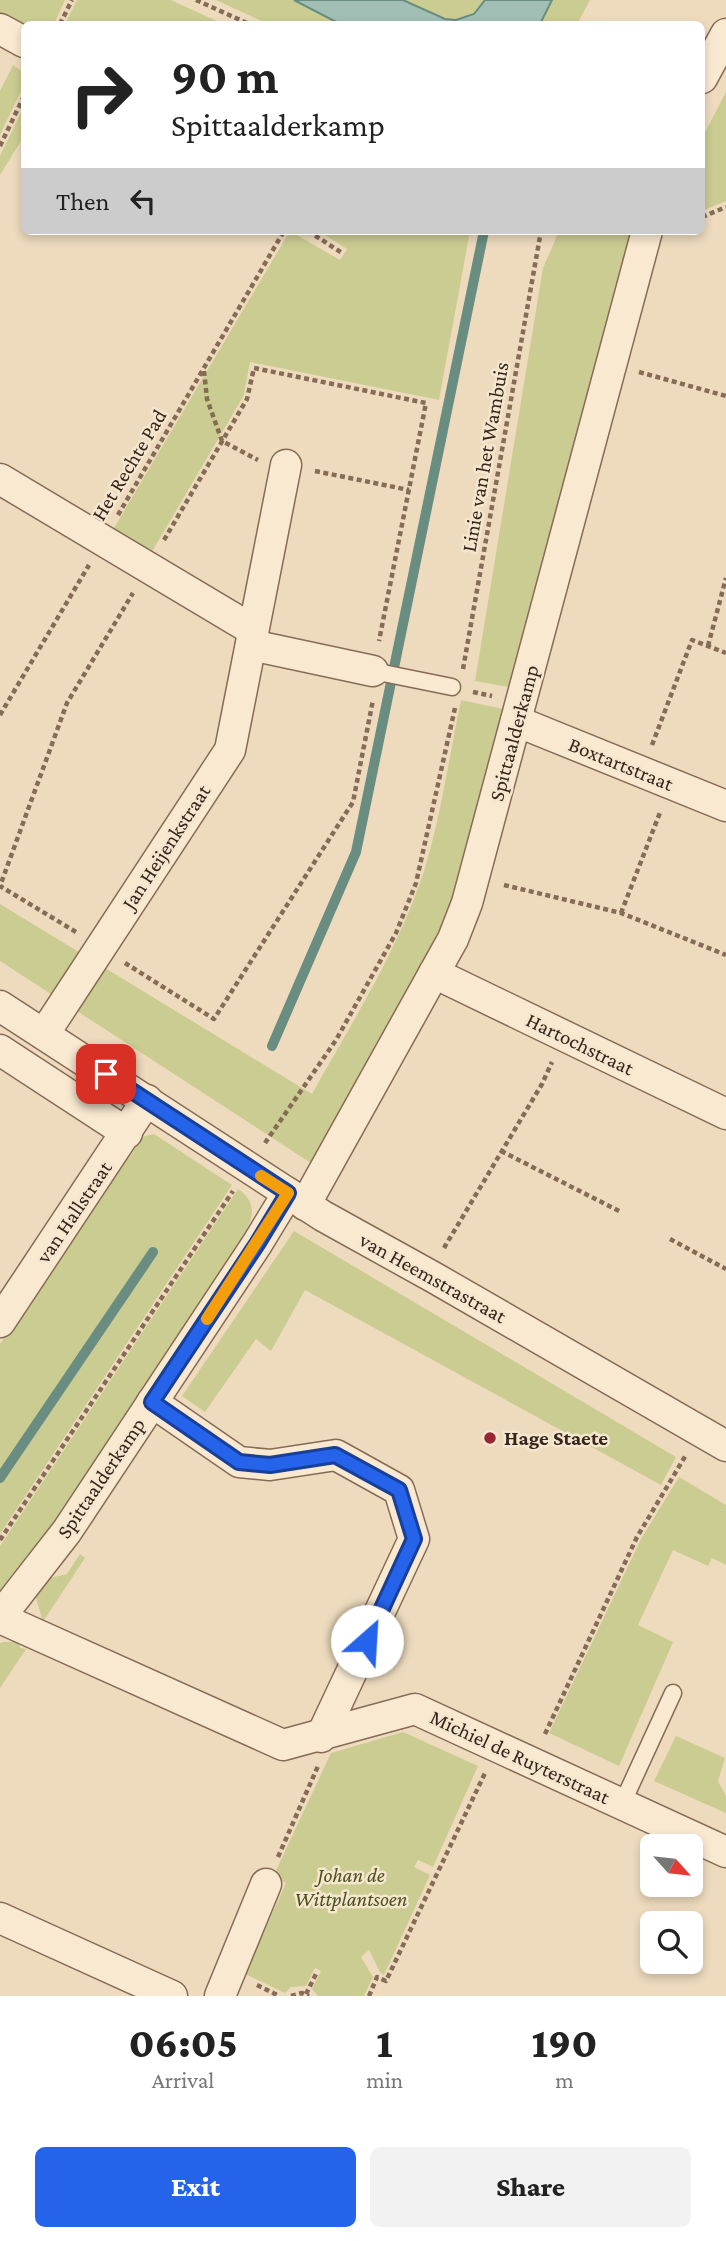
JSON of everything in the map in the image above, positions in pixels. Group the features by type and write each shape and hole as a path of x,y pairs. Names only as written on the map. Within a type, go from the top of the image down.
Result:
{"street":[{"path":"0,29 21,40"},
{"path":"705,72 726,34"},
{"name":"Spittaalderkamp","path":"0,1617 67,1531 257,1244 296,1199 453,940 474,878 646,235"},
{"name":"Jan Heijenkstraat","path":"44,1034 230,750 286,465"},
{"path":"0,479 103,540 252,637 373,671"},
{"name":"Boxtartstraat","path":"519,712 641,772 726,806"},
{"name":"Hartochstraat","path":"434,973 726,1114"},
{"name":"van Heemstrastraat","path":"0,1006 296,1199 726,1446"},
{"path":"0,1050 127,1133"},
{"name":"van Hallstraat","path":"0,1322 147,1100"},
{"path":"152,1402 239,1462 270,1465 335,1455 399,1490 414,1539 321,1737"},
{"name":"Michiel de Ruyterstraat","path":"0,1617 283,1745 321,1737 415,1709 726,1852"},
{"path":"220,1996 266,1884"},
{"path":"0,1918 172,1996"}],"lane":[{"path":"373,671 456,688"},
{"path":"622,1804 673,1693"}],"path":[{"path":"62,21 72,0"},
{"path":"196,0 242,21"},
{"path":"0,146 21,102"},
{"path":"705,216 726,207"},
{"name":"Het Rechte Pad","path":"0,715 282,235"},
{"path":"313,235 342,253"},
{"name":"Linie van het Wambuis","path":"0,1540 248,1168 337,1040 396,933 416,883 456,688 540,235"},
{"path":"611,365 726,396"},
{"path":"204,370 207,399 222,441"},
{"path":"708,646 726,578"},
{"path":"641,772 692,640 726,653"},
{"path":"456,688 519,712"},
{"path":"621,914 671,784"},
{"path":"474,878 621,914 726,955"},
{"path":"428,1274 542,1084 564,1036"},
{"path":"501,1151 621,1212"},
{"path":"670,1239 726,1269"},
{"path":"531,1762 636,1537 682,1465 699,1429"},
{"path":"266,1884 317,1769 321,1737"},
{"path":"369,1996 377,1977 386,1981 498,1746"},
{"path":"291,1996 296,1993 307,1995 317,1972"}],"green space":[{"path":"0,0 65,0 55,21 21,21 21,24 0,13"},
{"path":"77,0 171,0 216,21 66,21"},
{"path":"216,0 294,0 334,21 262,21"},
{"path":"403,0 485,0 476,11 457,19 436,15"},
{"path":"552,0 590,0 579,21 542,21"},
{"path":"13,65 21,71 21,91 0,135 0,91"},
{"path":"726,92 726,201 705,210 705,132"},
{"path":"21,112 21,141 0,175 0,156"},
{"path":"288,235 297,235 340,260 347,249 325,235 469,235 439,400 250,362 244,395 150,555 111,533"},
{"path":"557,235 634,235 515,688 475,681 543,268"},
{"path":"461,700 508,710 461,894 314,1165 0,961 0,904 312,1094 388,958 413,901 435,829"},
{"path":"154,1134 232,1185 0,1534 0,1344 124,1151 131,1155 142,1137"},
{"path":"238,1189 249,1200 252,1212 249,1226 241,1239 247,1243 0,1603 0,1546"},
{"path":"294,1231 676,1457 661,1485 305,1290 271,1351 256,1339 205,1412 182,1396"},
{"path":"679,1477 726,1505 726,1565 712,1558 708,1566 673,1550 638,1625 673,1642 619,1766 549,1733 641,1539"},
{"path":"80,1554 85,1558 44,1620 42,1619 36,1598 50,1578 67,1574"},
{"path":"19,1642 20,1648 26,1649 0,1688 0,1643"},
{"name":"Johan de Wittplantsoen","path":"403,1732 478,1766 433,1867 418,1860 414,1867 430,1875 384,1975 369,1950 361,1957 373,1977 364,1996 318,1996 312,1989 321,1971 315,1968 306,1986 291,1987 285,1993 245,1974 286,1883 273,1877 331,1753"},
{"path":"676,1736 725,1758 718,1781 726,1796 726,1813 654,1781"}],"water":[{"path":"294,0 403,0 445,19 456,20 474,14 485,0 552,0 542,21 334,21"}],"waterway":[{"path":"272,1046 356,852 483,235"},
{"path":"0,1478 153,1252"}],"slow traffic":[{"path":"207,1319 288,1193 261,1176"}],"place":[{"name":"Hage Staete","path":"490,1438"}],"route":[{"path":"106,1074 288,1193 152,1402 239,1462 270,1465 335,1455 399,1490 414,1539 367,1641"}]}
